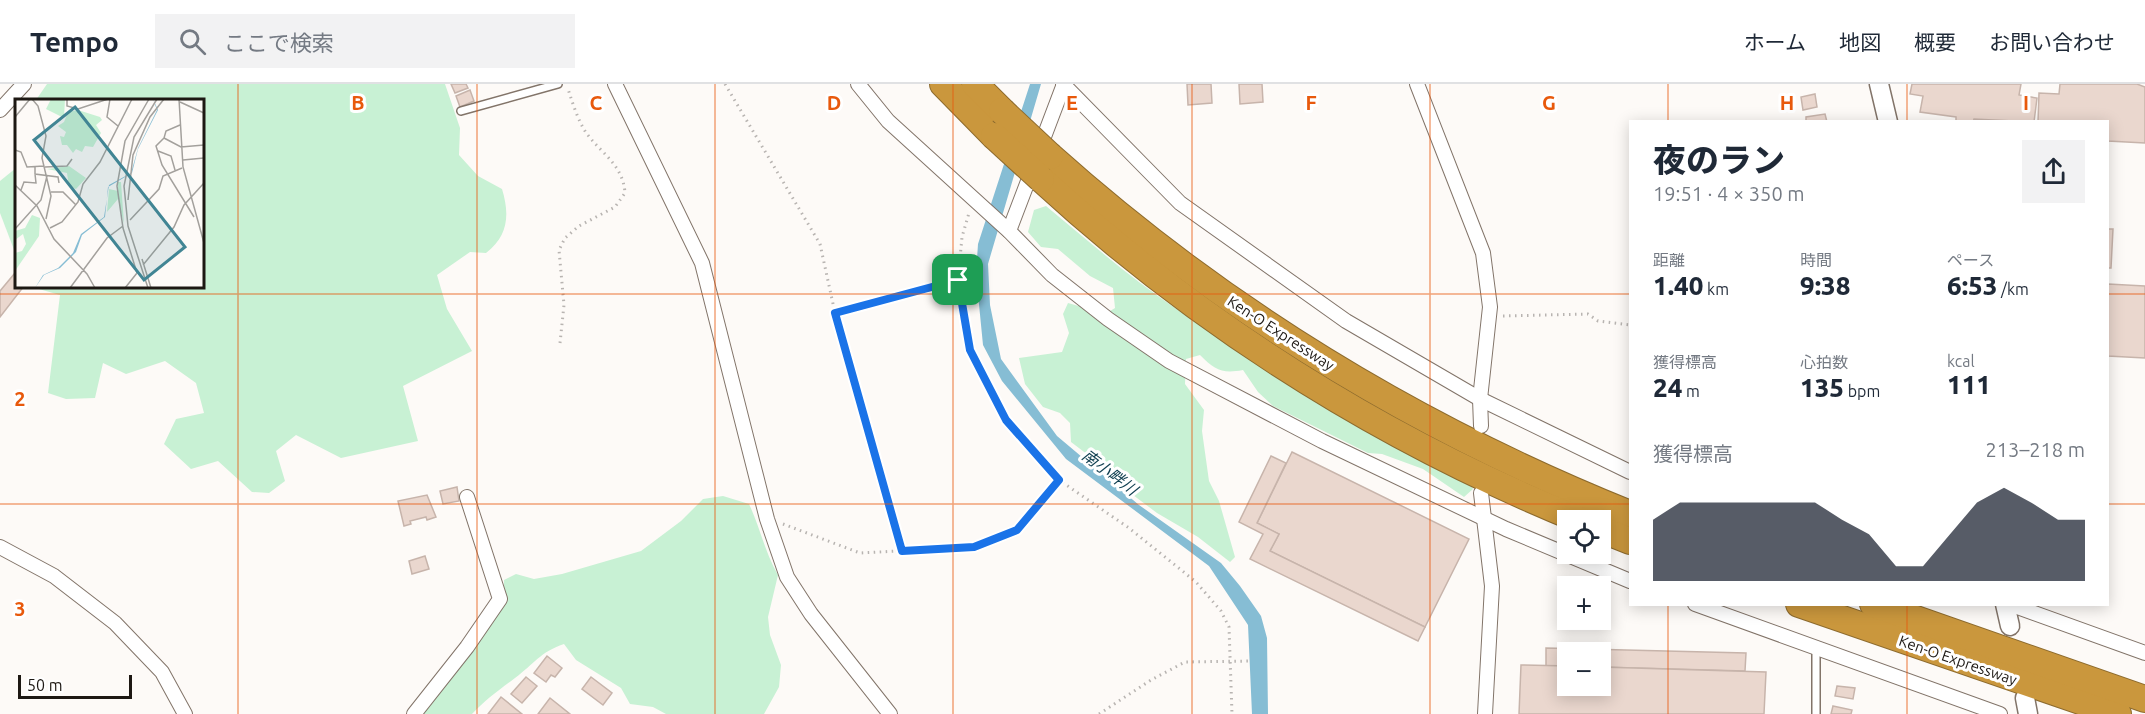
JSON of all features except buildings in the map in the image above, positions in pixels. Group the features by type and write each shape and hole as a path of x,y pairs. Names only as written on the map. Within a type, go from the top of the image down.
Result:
{"highway":[{"name":"Ken-O Expressway","path":"943,84 994,136 1108,208 1168,255 1311,355 1451,434 1629,514"},
{"name":"Ken-O Expressway","path":"975,84 1002,111 1094,228 1221,326 1376,424 1504,487 1557,510"},
{"path":"1611,533 1629,541"},
{"name":"Ken-O Expressway","path":"1805,606 2118,714"},
{"name":"Ken-O Expressway","path":"1879,606 2145,699"}],"street":[{"path":"0,110 24,84"},
{"path":"615,84 702,263 767,519 787,577 811,614 890,714"},
{"path":"858,84 888,121 1009,231 1052,275 1108,319 1169,361 1322,441 1483,517 1629,580"},
{"path":"1009,231 1064,84 1180,202 1346,321 1480,399 1629,472"},
{"path":"1417,84 1483,253 1489,317 1480,399 1481,426"},
{"path":"1879,84 1888,120"},
{"path":"1481,493 1492,586 1485,714"},
{"path":"414,714 467,647 500,599 467,497"},
{"path":"0,547 54,576 115,623 162,672 185,714"},
{"path":"1700,606 2000,714"},
{"path":"2007,606 2010,626"},
{"path":"2013,606 2145,653"}],"lane":[{"path":"461,111 558,84"},
{"path":"1816,648 1816,714"}],"path":[{"path":"560,343 564,305 559,250 565,238 579,226 615,207 625,193 624,180 613,160 587,133 566,84"},
{"path":"725,84 820,244 835,313 902,551"},
{"path":"973,200 962,237 958,280 970,350 1006,420 1059,480 1129,528 1196,582 1221,611 1229,627 1232,714"},
{"path":"835,313 958,280"},
{"path":"1489,317 1588,314 1599,321 1629,325"},
{"path":"767,519 860,553 974,547 1017,530 1059,480"},
{"path":"1099,714 1151,680 1185,662 1251,661"}],"green space":[{"path":"47,84 445,84 460,128 459,155 478,176 502,189 506,216 503,232 486,253 470,252 437,275 447,309 472,351 403,386 418,441 341,458 296,435 276,451 285,481 269,493 252,492 218,461 191,469 164,444 176,419 204,413 196,383 165,361 126,374 103,363 95,398 66,399 48,393 60,295 36,288 204,288 204,99 37,99"},
{"path":"15,169 15,252 0,213 0,181"},
{"path":"1046,206 1127,273 1178,310 1283,374 1464,472 1473,489 1464,497 1423,469 1382,454 1368,453 1273,406 1258,392 1243,370 1219,370 1200,355 1186,359 1185,384 1204,410 1202,431 1209,481 1219,501 1235,557 1230,562 1198,537 1157,513 1109,477 1096,461 1071,442 1070,423 1060,413 1043,407 1025,384 1019,358 1062,352 1069,333 1063,314 1068,303 1082,307 1097,319 1115,308 1113,288 1090,276 1058,249 1041,247 1028,232 1034,210"},
{"path":"723,496 749,504 778,575 768,617 770,635 781,665 779,687 764,714 666,714 653,707 630,704 621,688 576,660 564,644 543,655 472,714 418,714 504,604 504,580 516,574 534,579 562,574 641,551 681,521 703,499"}],"water":[{"path":"1030,84 1041,84 988,264 990,305 1001,359 1057,436 1139,505 1221,563 1240,586 1261,616 1267,638 1268,714 1252,714 1248,625 1209,566 1066,459 1002,381 983,345 976,274 978,244"}],"route":[{"path":"958,280 970,350 1006,420 1059,480 1017,530 974,547 902,551 835,313 958,280"}],"water label":[{"name":"南小畔川","path":"1110,472"}]}
